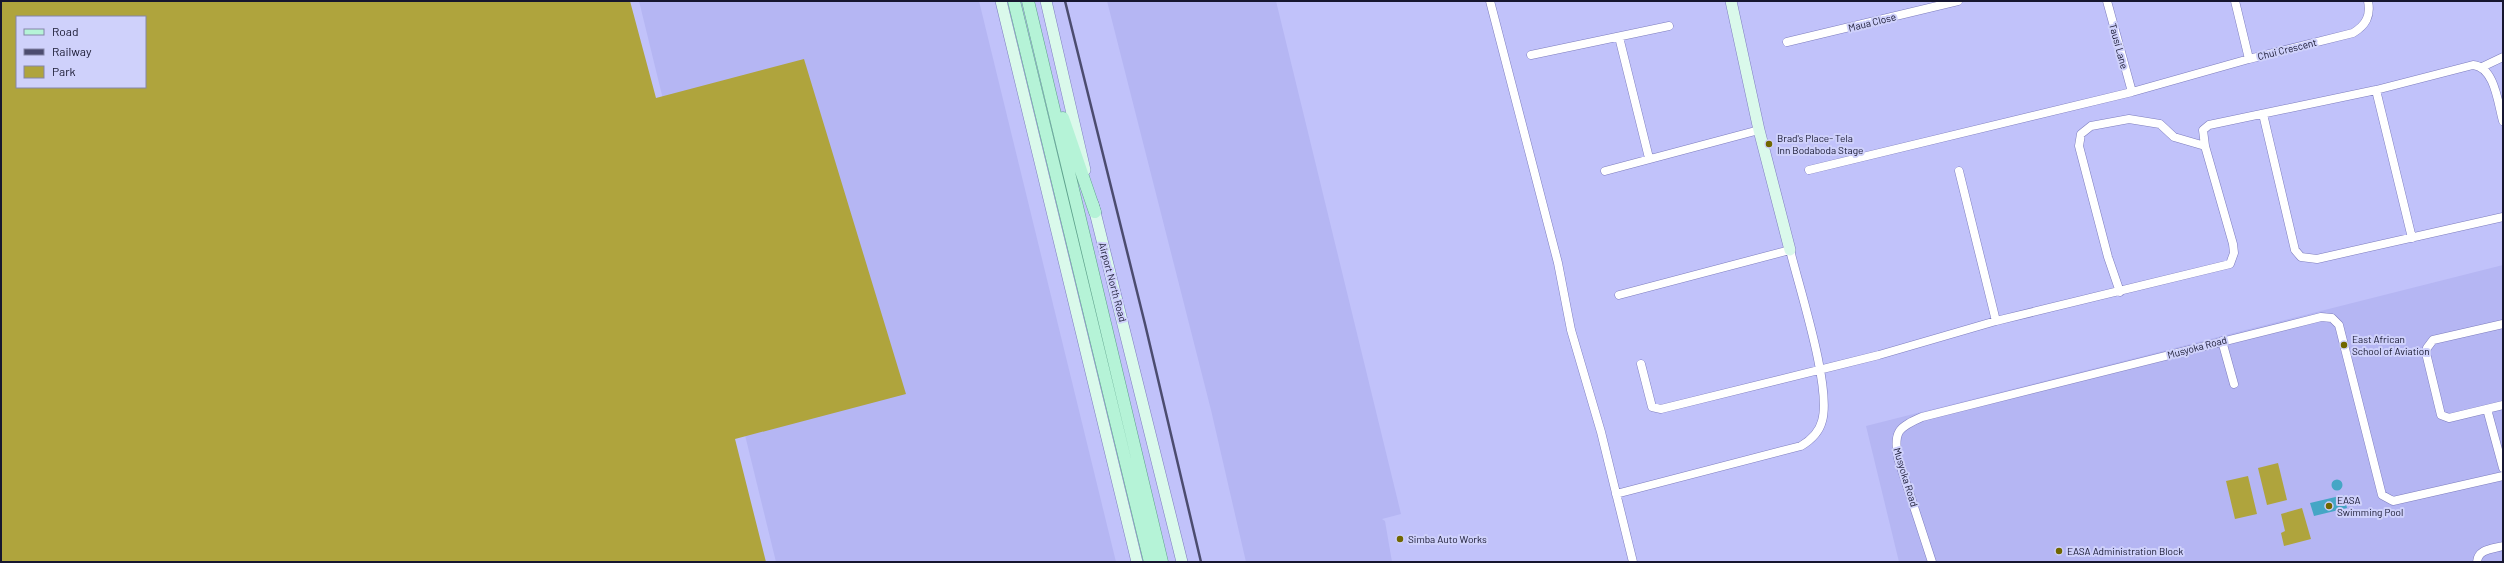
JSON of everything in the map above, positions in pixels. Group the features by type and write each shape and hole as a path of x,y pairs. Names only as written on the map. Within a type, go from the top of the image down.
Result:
{"main road":[{"path":"1001,1 1136,562"},
{"path":"1014,1 1150,562"},
{"name":"Airport North Road","path":"1028,1 1162,562"},
{"name":"Airport North Road","path":"1046,1 1095,212 1182,562"},
{"path":"1731,1 1759,130 1790,250"},
{"path":"1049,88 1068,131 1095,212"}],"street":[{"path":"1490,1 1558,262 1571,330 1633,562"},
{"name":"Maua Close","path":"1787,42 1958,1"},
{"name":"Tausi Lane","path":"2107,1 2132,92"},
{"name":"Chui Crescent","path":"2235,1 2249,59 2353,33 2362,28 2368,19 2370,10 2368,1"},
{"path":"1531,55 1669,26"},
{"path":"1619,37 1649,158"},
{"path":"1641,364 1651,404 1656,409 1678,406 1681,403 1879,355 1996,321 2230,264 2233,260 2232,244 2204,146 2203,130 2209,125 2376,90 2473,65 2482,67 2503,57"},
{"path":"1809,170 2132,92 2249,59"},
{"path":"2482,67 2491,81 2503,121"},
{"path":"2376,90 2412,238"},
{"path":"2263,114 2295,250 2301,257 2316,259 2503,217"},
{"path":"2120,292 2108,257 2079,146 2081,134 2091,126 2129,119 2160,124 2168,129 2174,137 2204,146"},
{"path":"1605,171 1649,158 1759,130"},
{"path":"1959,171 1996,321"},
{"path":"1616,494 1801,446 1812,440 1822,421 1824,412 1820,370 1790,250 1619,296"},
{"name":"Musyoka Road","path":"1932,562 1898,458 1895,442 1896,435 1903,425 1922,417 2310,320 2332,318 2339,325 2382,495 2393,501 2503,476"},
{"path":"2503,324 2433,340 2427,348 2441,415 2449,418 2503,405"},
{"path":"2222,341 2234,384"},
{"path":"2487,409 2503,468"},
{"path":"2476,562 2478,555 2482,552 2503,546"}],"shaded area":[{"path":"639,1 979,1 1116,562 776,562"},
{"path":"1107,1 1276,1 1401,514 1382,519 1385,521 1392,562 1246,562 1211,410"},
{"name":"East African School of Aviation","path":"2503,265 2503,562 1899,562 1866,426"},
{"path":"2335,480 2339,480 2341,481 2341,489 2335,490 2332,487 2332,483"},
{"name":"EASA Swimming Pool","path":"2344,495 2347,508 2314,516 2310,503"}],"green space":[{"path":"1,1 630,1 656,98 804,59 906,394 735,439 766,562 1,562"},
{"path":"2278,463 2287,500 2267,505 2258,468"},
{"path":"2248,476 2257,514 2235,519 2226,481"},
{"path":"2302,508 2311,539 2284,546 2281,533 2285,531 2281,514"}],"railway":[{"path":"1065,1 1145,324 1201,562"}],"place":[{"name":"Brad's Place- Tela Inn Bodaboda Stage","path":"1769,144"},
{"name":"East African School of Aviation","path":"2344,345"},
{"name":"EASA Swimming Pool","path":"2329,506"},
{"name":"Simba Auto Works","path":"1400,539"},
{"name":"EASA Administration Block","path":"2059,551"}]}
